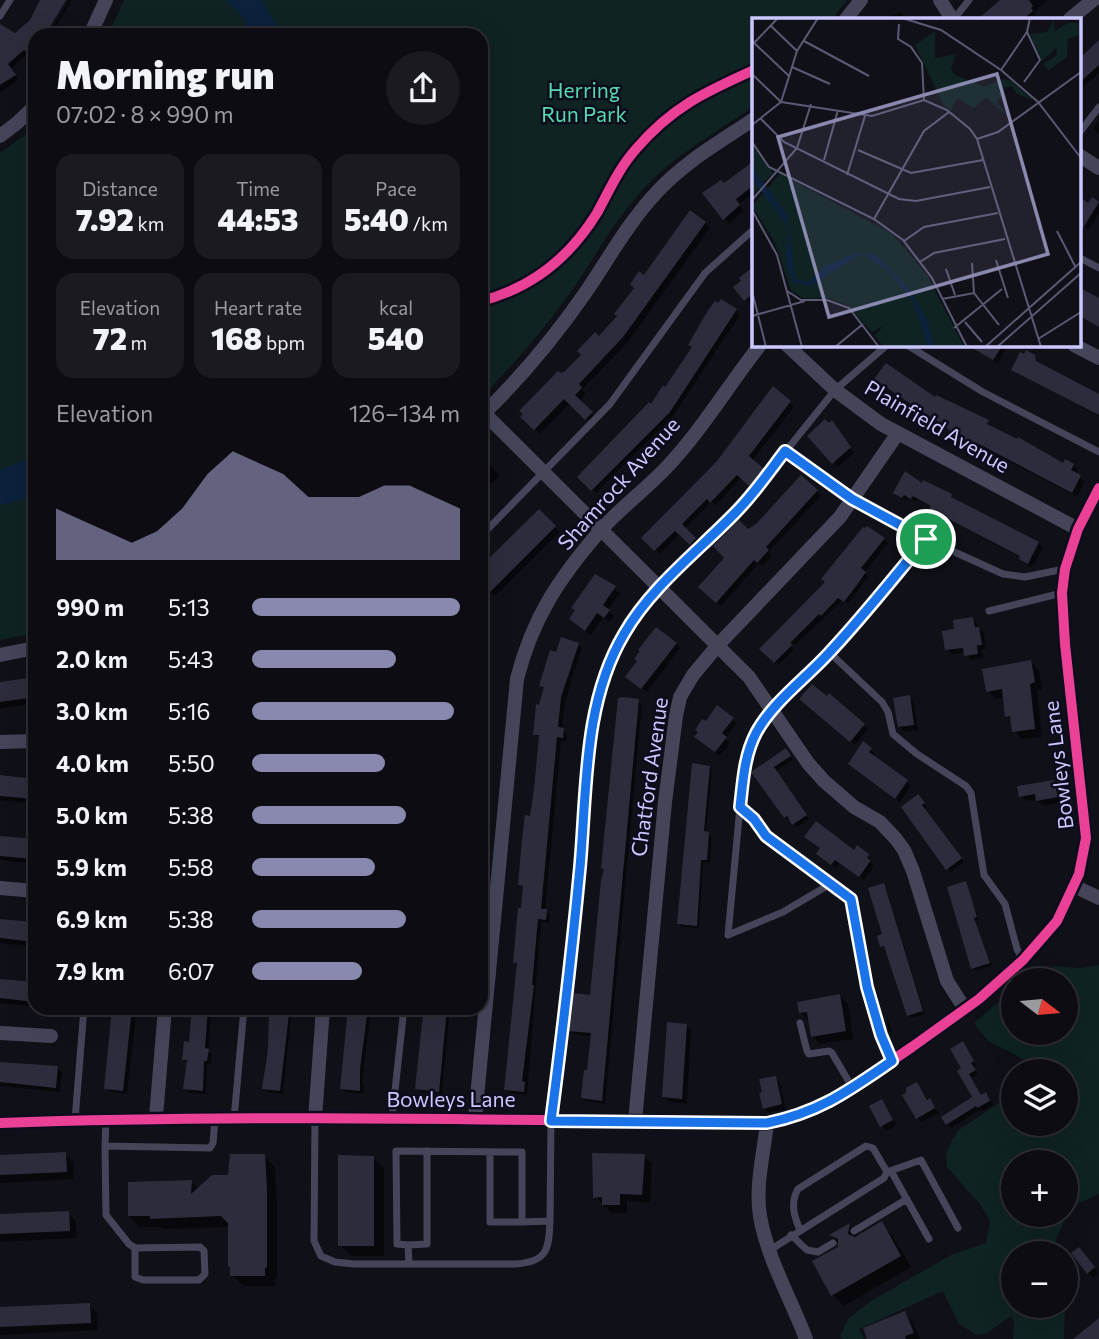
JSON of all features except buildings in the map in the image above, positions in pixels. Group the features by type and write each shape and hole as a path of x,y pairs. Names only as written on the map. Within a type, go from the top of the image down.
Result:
{"street":[{"path":"93,28 106,0"},
{"path":"847,18 861,0"},
{"path":"940,0 952,18"},
{"path":"1071,18 1093,0"},
{"path":"0,136 28,113"},
{"path":"488,408 547,342 588,288 624,233 657,192 688,164 752,120"},
{"path":"1082,157 1099,168"},
{"name":"Shamrock Avenue","path":"488,982 517,679 537,618 556,587 601,530 666,468 685,446 759,346"},
{"name":"Plainfield Avenue","path":"788,346 835,390 871,417 1078,529"},
{"path":"1076,346 1099,358"},
{"path":"488,419 749,677 808,763 824,781 854,807 880,822 904,850 947,981 965,1009"},
{"name":"Chatford Avenue","path":"635,1121 663,816 676,716 685,687 718,645 824,535 898,433"},
{"name":"Bowleys Lane","path":"0,1123 156,1118 475,1118 767,1123 814,1110 853,1088 979,999 1023,960 1057,921 1074,887 1084,855 1086,820 1069,690 1062,593 1065,569 1078,529 1099,488"},
{"path":"0,655 28,649"},
{"path":"0,742 28,740"},
{"path":"1074,887 1099,898"},
{"path":"0,888 28,890"},
{"path":"156,1118 164,1015"},
{"path":"315,1119 322,1015"},
{"name":"Shamrock Avenue","path":"475,1118 485,1015"},
{"path":"0,1032 51,1036"},
{"path":"767,1123 760,1184 760,1214 770,1250 806,1339"}],"lane":[{"path":"0,16 10,0"},
{"path":"954,18 969,0"},
{"path":"1082,129 1099,107"},
{"path":"488,529 610,404 705,273 752,231"},
{"path":"1082,259 1099,268"},
{"path":"315,1119 314,1241 321,1256 335,1262 354,1264 533,1263 545,1252 550,1221 551,1121 595,716 608,669 619,641 660,588 737,512 835,390 886,346"},
{"path":"909,346 983,392 1099,452"},
{"path":"785,451 852,499 926,539 1011,576 1025,577 1065,569"},
{"path":"832,883 783,912 728,935 745,764 752,741 772,708 830,653 926,539"},
{"path":"989,611 1062,593"},
{"path":"830,653 882,702 888,712 892,734 966,786 971,793 984,875 1004,904 1017,949 1023,960"},
{"path":"740,807 754,819 766,836 851,899 867,987 892,1061"},
{"path":"75,1120 83,1015"},
{"path":"234,1119 243,1015"},
{"path":"392,1119 403,1015"},
{"path":"800,1023 807,1051 810,1054 829,1051 832,1053 853,1088"},
{"path":"105,1146 210,1147 213,1143 215,1118"},
{"path":"106,1119 106,1215 135,1248 200,1247 204,1251 205,1274 199,1280 135,1278 135,1248"},
{"path":"800,1230 793,1214 794,1196 798,1189 866,1146 873,1149 889,1171 929,1239"},
{"path":"427,1151 427,1244 397,1244 396,1151 427,1151 490,1152 522,1152 522,1222"},
{"path":"490,1152 490,1222 550,1221"},
{"path":"770,1250 884,1178 889,1171 920,1160 958,1228"},
{"path":"854,1231 907,1199"},
{"path":"791,1236 807,1250 818,1252 833,1243"},
{"path":"408,1245 408,1264"}],"green space":[{"name":"Herring Run Park","path":"124,0 847,0 833,18 752,18 752,107 679,157 652,180 613,227 553,315 488,390 488,28 111,28"},
{"path":"28,132 28,634 0,640 0,153"},
{"path":"1099,965 1099,1194 1078,1204 1078,1150 1001,1150 1001,1227 1061,1227 1056,1241 1001,1241 1001,1318 1008,1318 987,1333 976,1335 959,1324 943,1291 859,1329 864,1339 843,1339 840,1336 848,1319 871,1301 951,1255 986,1243 990,1221 979,1203 947,1167 946,1154 959,1130 1001,1102 1001,1136 1078,1136 1078,1059 1023,1059 988,1041 974,1023 1001,1000 1001,1045 1078,1045 1078,968 1052,968 1055,966 1080,968"},
{"path":"1012,1318 1065,1318 1064,1339 1013,1339"}],"water":[{"path":"226,0 264,0 263,3 279,28 247,28 243,17"},
{"path":"28,458 28,498 0,505 0,470"}],"cycle path":[{"path":"488,299 533,279 562,257 586,229 619,172 649,134 690,102 752,71"},
{"path":"0,1123 288,1118 767,1123 790,1118 837,1098 979,999 1023,960 1057,921 1079,874 1086,838 1062,593 1065,569 1078,529 1099,488"}],"route":[{"path":"785,451 831,486 926,539 830,653 772,708 752,741 745,764 740,807 754,819 766,836 851,899 867,987 892,1061 838,1098 814,1110 767,1123 551,1121 580,868 591,739 608,669 626,630 660,588 737,512 785,451"}]}
